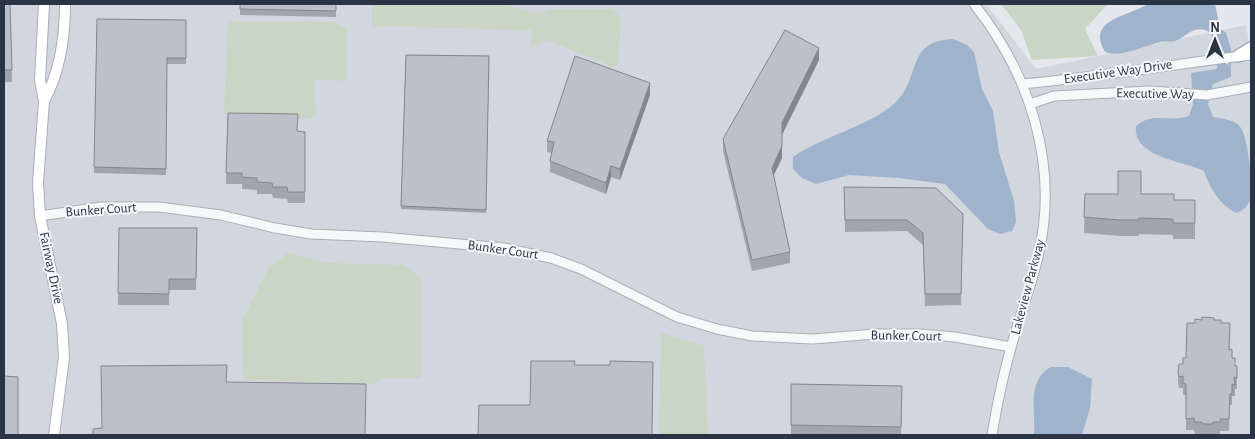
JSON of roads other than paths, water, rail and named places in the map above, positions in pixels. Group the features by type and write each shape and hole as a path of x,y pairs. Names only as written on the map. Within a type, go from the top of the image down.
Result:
{"main road":[{"name":"Fairway Drive","path":"44,4 40,80 44,101 38,183 40,216 62,324 62,385 54,435"},
{"name":"Fairway Drive","path":"44,101 54,82 65,25 65,4"},
{"path":"1237,57 1251,48"}],"street":[{"name":"Lakeview Parkway","path":"974,4 1006,49 1022,84 1030,104 1042,151 1044,178 1044,217 1040,251 1011,347 992,435"},
{"path":"1237,57 1251,55"},
{"name":"Executive Way Drive","path":"1022,84 1144,71 1237,57"},
{"name":"Executive Way","path":"1030,104 1054,96 1150,92 1189,95 1216,94 1251,87"},
{"name":"Bunker Court","path":"40,216 101,207 159,207 221,215 275,228 311,234 382,237 504,248 552,258 581,269 677,317 717,330 752,336 813,340 875,334 920,334 955,337 1011,347"}],"water":[{"path":"1148,4 1215,4 1220,28 1226,33 1231,49 1231,77 1213,84 1208,104 1213,117 1232,121 1241,128 1250,164 1250,200 1245,208 1237,213 1216,196 1204,171 1172,161 1150,151 1142,145 1137,136 1136,126 1149,119 1189,116 1193,104 1191,73 1217,69 1215,42 1212,36 1203,29 1192,31 1175,41 1160,42 1125,53 1105,52 1100,41 1104,26 1120,16"},
{"path":"953,39 967,45 974,52 982,89 993,111 999,152 1014,201 1016,222 1012,231 1000,234 988,229 945,184 899,178 849,175 816,184 802,178 793,169 793,157 818,143 875,117 897,101 909,81 921,53 928,46 938,41"},
{"path":"1051,367 1068,367 1092,379 1090,408 1082,435 1034,435 1035,388 1043,373"}]}
